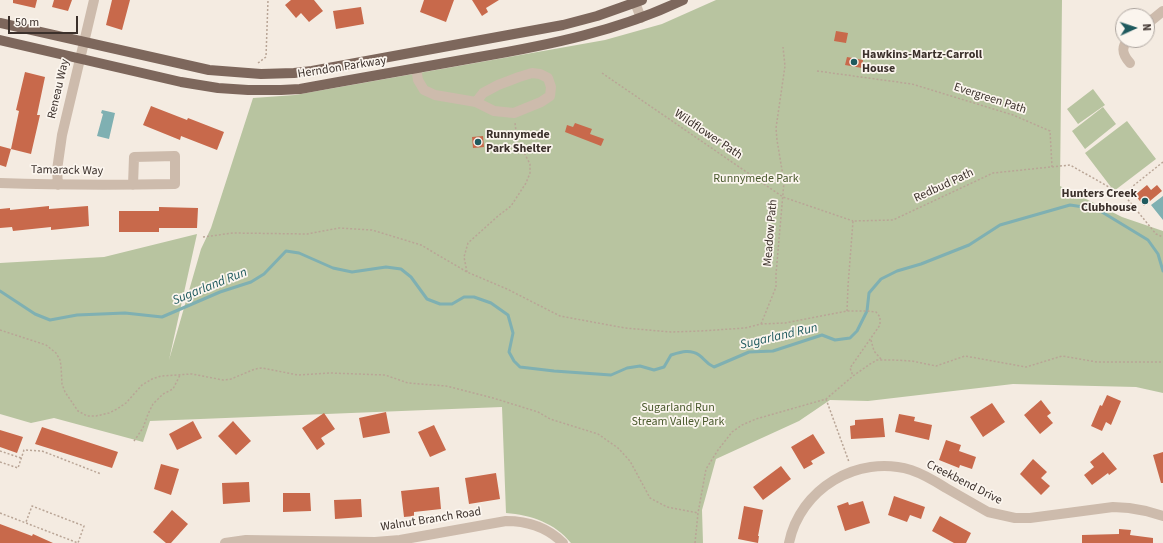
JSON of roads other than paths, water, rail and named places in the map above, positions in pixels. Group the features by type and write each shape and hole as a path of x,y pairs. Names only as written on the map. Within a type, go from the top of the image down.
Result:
{"main road":[{"name":"Herndon Parkway","path":"0,40 199,85 248,90 300,88 558,42 602,31 641,18 683,0"},
{"name":"Herndon Parkway","path":"0,23 209,70 244,74 294,73 552,27 597,16 637,1"}],"street":[{"name":"Reneau Way","path":"58,185 58,158 62,135 79,58 94,0"},
{"path":"637,1 641,18"},
{"path":"1155,18 1163,11"},
{"path":"1123,48 1124,56 1130,63"},
{"path":"416,68 418,80 424,90 435,95 476,102 494,111 514,113 541,102 550,96 551,87 548,78 540,74 532,73 498,85 483,93 476,102"},
{"name":"Tamarack Way","path":"0,183 58,185 133,185 175,184 175,156 134,157 133,185"},
{"name":"Creekbend Drive","path":"789,543 803,509 813,496 824,486 837,478 852,472 881,466 910,470 924,476 988,512 1016,518 1030,518 1113,507 1146,511 1163,516"},
{"name":"Walnut Branch Road","path":"225,543 246,540 375,542 400,540 506,521 518,521 530,523 543,528 563,543"}],"water":[{"path":"102,110 115,113 109,139 97,136 103,114 101,113"},
{"path":"1163,196 1163,220 1151,205"}],"waterway":[{"name":"Sugarland Run","path":"0,291 35,314 50,320 77,315 125,313 162,317 220,292 251,282 264,274 286,251 299,253 333,268 352,272 386,267 401,269 411,277 427,299 440,304 452,304 464,297 474,297 491,303 508,315 513,333 509,352 514,361 520,367 611,375 627,368 640,366 654,370 664,367 671,355 682,352 696,353 714,367 749,352 773,351 822,335 835,340 850,338 857,331 867,311 869,293 881,279 897,271 921,264 969,245 1000,225 1070,205 1097,209 1148,240 1158,254 1163,271"}],"place":[{"name":"Hawkins-Martz-Carroll House","path":"854,62"},
{"name":"Runnymede Park Shelter","path":"478,142"},
{"name":"Hunters Creek Clubhouse","path":"1145,201"}],"park label":[{"name":"Runnymede Park","path":"756,179"},
{"name":"Sugarland Run Stream Valley Park","path":"678,415"}]}
